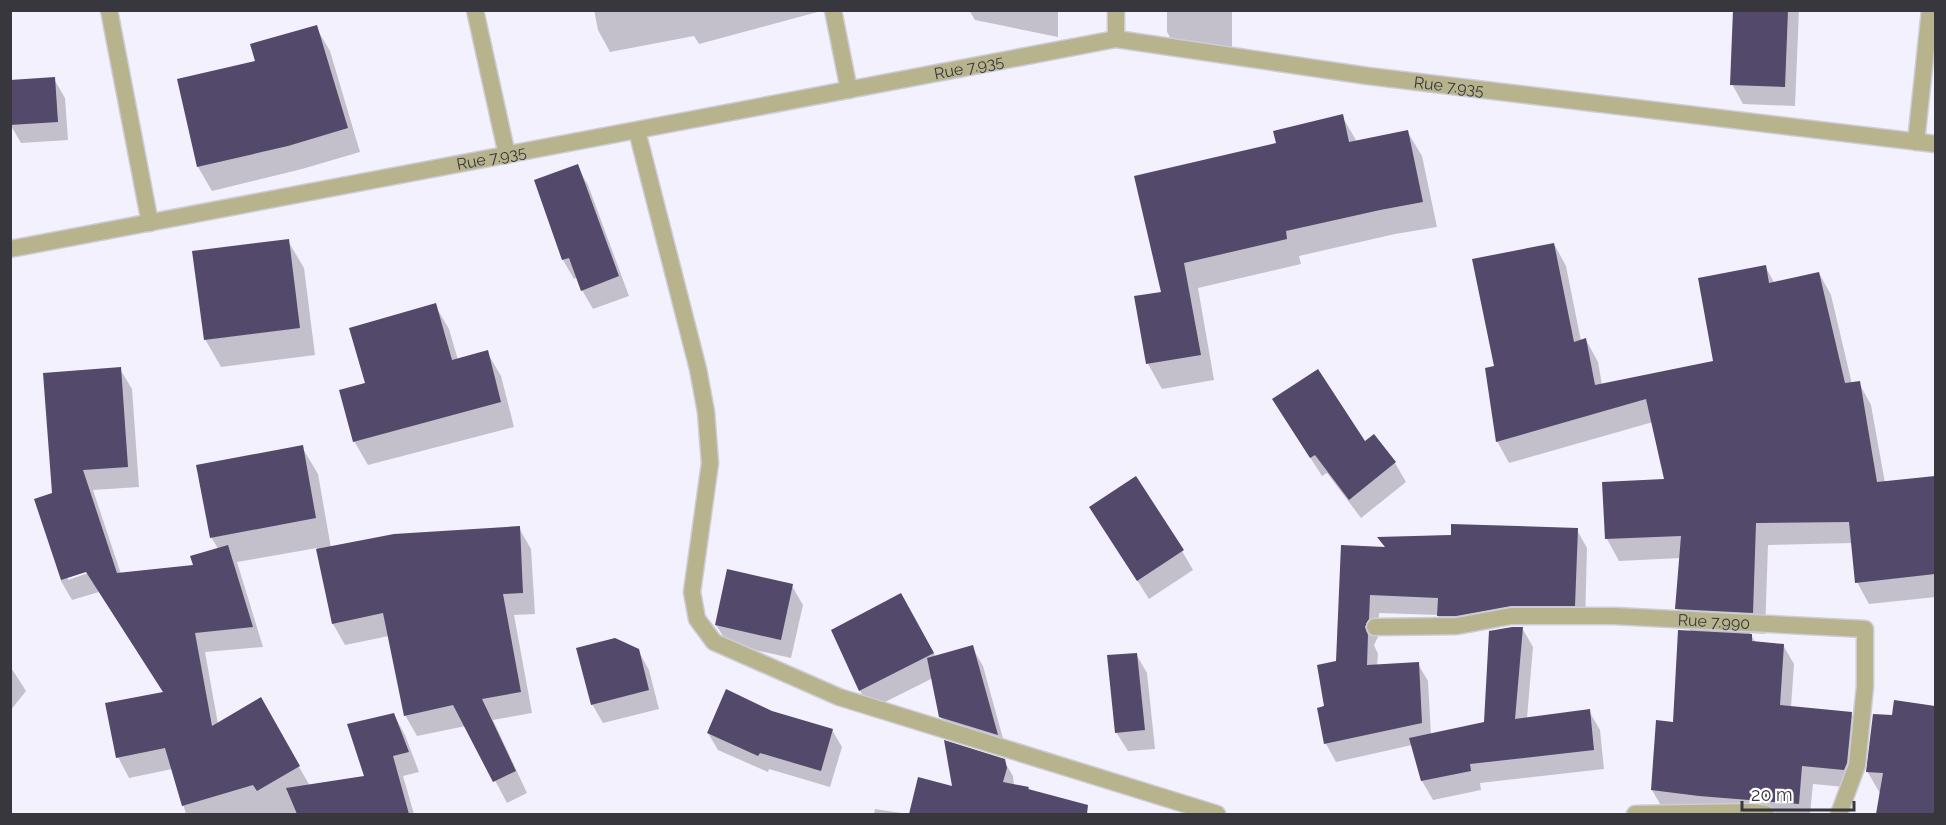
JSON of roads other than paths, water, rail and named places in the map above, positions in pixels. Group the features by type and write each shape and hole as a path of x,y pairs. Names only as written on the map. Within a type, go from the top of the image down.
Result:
{"street":[{"path":"109,10 150,223"},
{"path":"475,10 507,155"},
{"path":"833,10 849,90"},
{"path":"1116,10 1116,39"},
{"path":"1916,142 1930,10"},
{"name":"Rue 7.935","path":"10,249 1116,39 1368,75 1935,144"},
{"path":"637,130 698,369 706,412 710,463 692,592 697,619 714,642 838,697 1217,814"},
{"name":"Rue 7.990","path":"1375,627 1457,626 1511,616 1614,616 1865,629 1865,686 1857,765 1839,814"},
{"path":"1635,814 1752,812 1766,814"}]}
